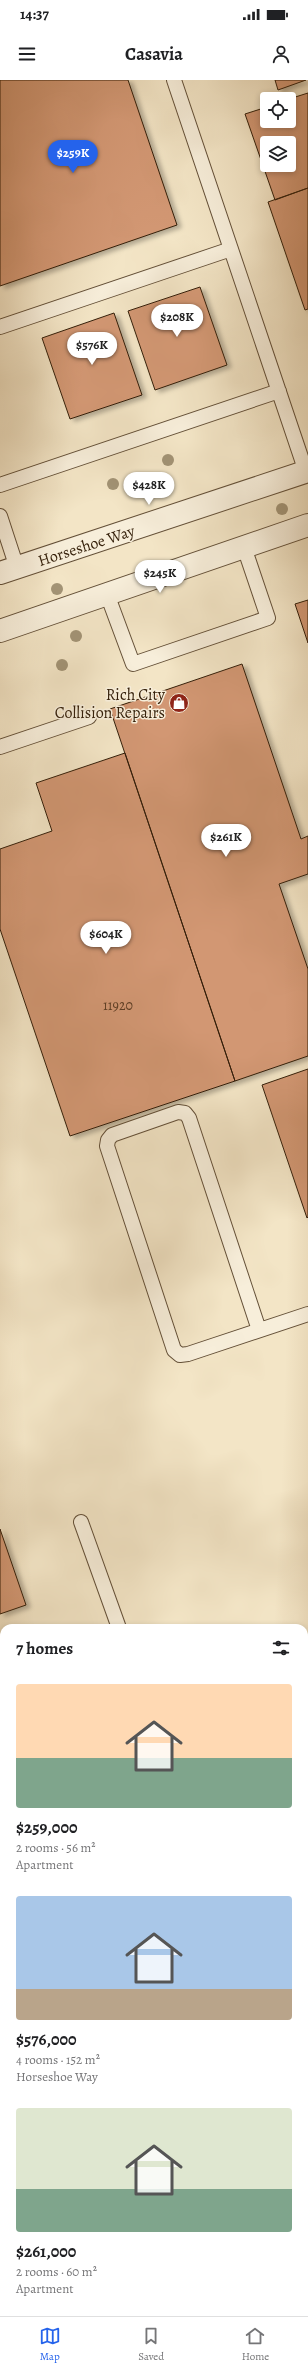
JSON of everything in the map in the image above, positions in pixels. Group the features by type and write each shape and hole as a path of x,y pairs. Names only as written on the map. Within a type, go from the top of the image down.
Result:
{"street":[{"name":"Horseshoe Way","path":"9,570 307,472"},
{"path":"0,631 308,525"}],"lane":[{"path":"174,80 307,472"},
{"path":"0,327 231,249"},
{"path":"0,485 279,391"},
{"path":"0,516 9,570"},
{"path":"107,594 133,664 268,618 244,547"},
{"path":"0,747 89,717"},
{"path":"259,1330 189,1118 185,1113 178,1112 112,1135 108,1140 107,1146 174,1350 180,1355 188,1354 308,1314"},
{"path":"81,1522 118,1624"}],"building":[{"path":"0,80 128,80 177,225 0,286"},
{"path":"275,80 306,80 278,90"},
{"path":"308,93 308,188 275,200 265,172 296,172 296,136 260,136 260,157 245,114 260,109 260,128 296,128 296,97"},
{"path":"308,188 308,309 305,310 268,202"},
{"path":"200,287 227,365 155,390 128,311"},
{"path":"114,313 142,395 70,419 42,338"},
{"path":"308,600 308,643 295,604"},
{"path":"242,664 301,839 308,836 308,874 279,884 308,969 308,1056 235,1081 110,709"},
{"path":"125,753 235,1081 70,1136 0,929 0,849 52,831 36,783"},
{"path":"308,1069 308,1217 307,1218 262,1085"},
{"path":"0,1529 26,1605 0,1614"}],"place":[{"name":"Rich City Collision Repairs","path":"179,703"}]}
